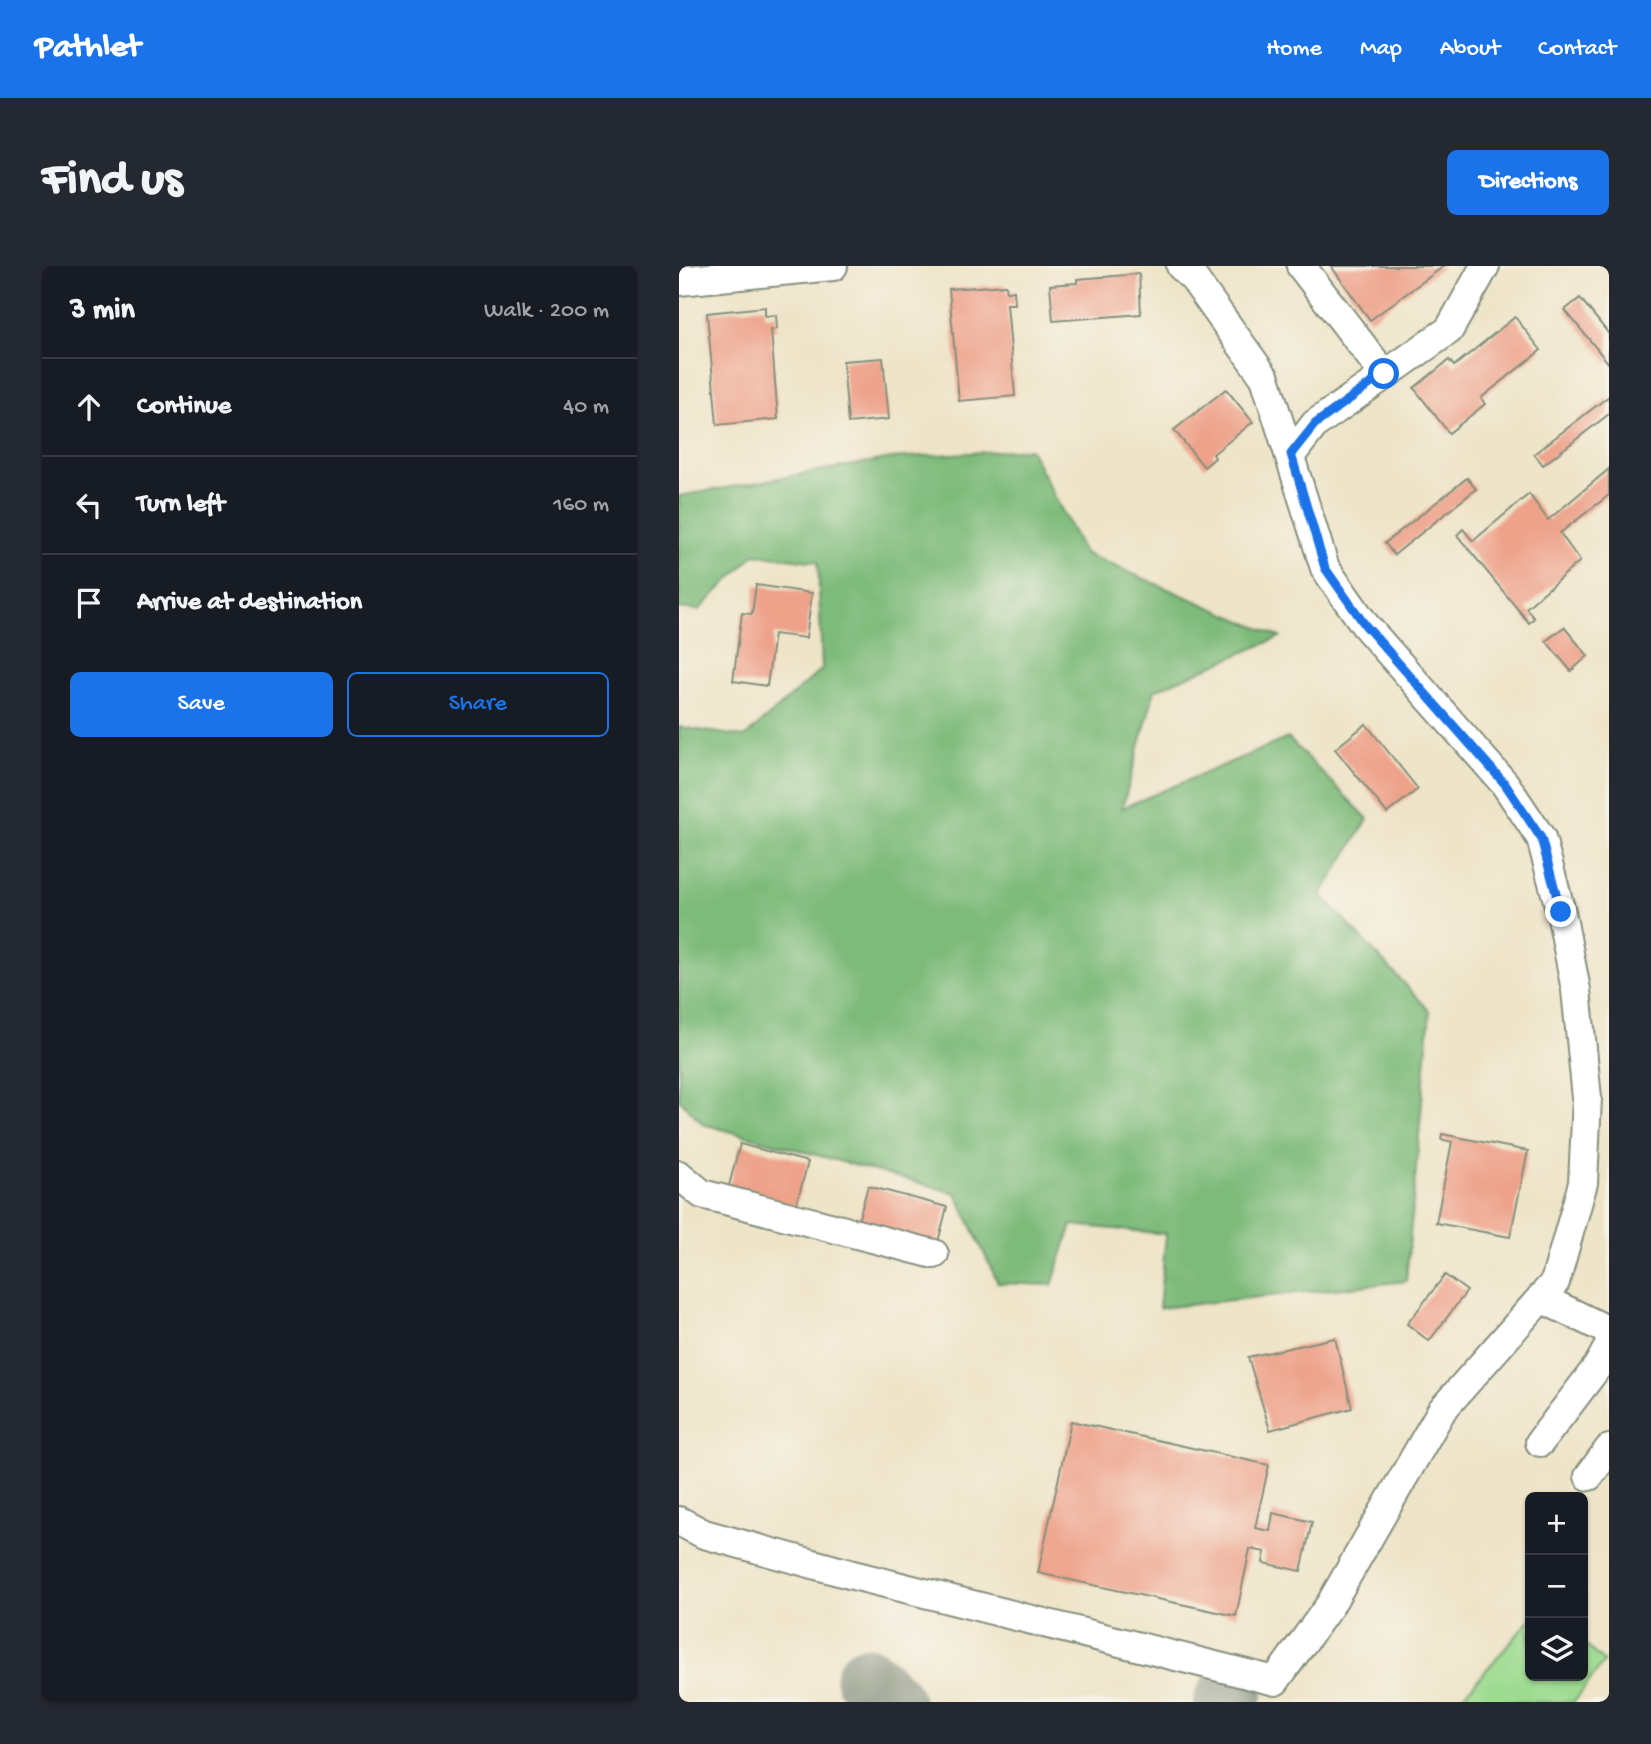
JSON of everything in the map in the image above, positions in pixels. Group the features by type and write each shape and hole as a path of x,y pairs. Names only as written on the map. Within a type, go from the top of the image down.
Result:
{"lane":[{"path":"679,281 833,266"},
{"path":"679,1521 704,1534 1281,1692 1443,1410 1555,1282 1583,1183 1587,1098 1576,990 1561,912 1541,838 1505,784 1365,625 1325,568 1265,378 1194,279 1181,266"},
{"path":"1301,266 1384,374"},
{"path":"1291,454 1315,424 1449,330 1485,266"},
{"path":"679,1175 702,1194 934,1255"},
{"path":"1541,1298 1609,1331"},
{"path":"1540,1442 1605,1362"},
{"path":"1589,1476 1609,1449"}],"green space":[{"path":"1030,449 1084,553 1280,637 1155,690 1122,808 1288,738 1368,819 1321,895 1430,1011 1406,1281 1159,1308 1166,1234 1072,1225 1052,1285 998,1283 956,1193 703,1124 679,1099 679,727 745,737 822,669 818,562 755,554 699,610 679,608 679,496 892,458"},
{"path":"1525,1626 1525,1681 1588,1681 1588,1648 1604,1662 1574,1702 1458,1702"}],"building":[{"path":"1331,266 1444,266 1370,320"},
{"path":"1139,274 1141,314 1053,321 1050,285 1077,283 1077,279"},
{"path":"1006,285 1007,292 1014,291 1015,304 1007,304 1015,396 959,401 949,289"},
{"path":"1580,298 1609,334 1609,364 1565,310"},
{"path":"765,307 765,316 776,315 777,329 771,330 778,419 717,425 707,313"},
{"path":"1515,317 1541,350 1481,398 1485,404 1449,433 1414,388 1449,360 1454,366"},
{"path":"883,358 889,419 848,423 843,361"},
{"path":"1226,389 1253,422 1213,454 1215,458 1204,467 1174,430"},
{"path":"1609,396 1609,414 1543,465 1534,454"},
{"path":"1609,469 1609,495 1560,533 1580,561 1526,608 1534,618 1529,623 1457,535 1463,529 1473,541 1529,494 1548,520"},
{"path":"1467,478 1476,489 1394,555 1385,543"},
{"path":"756,585 812,593 806,638 774,634 767,686 733,681 742,613 752,614"},
{"path":"1564,627 1588,656 1571,671 1546,641"},
{"path":"1366,724 1418,789 1387,813 1335,749"},
{"path":"1442,1134 1528,1151 1510,1237 1436,1223 1452,1142 1441,1139"},
{"path":"740,1144 808,1162 796,1206 727,1193"},
{"path":"868,1186 947,1207 937,1246 857,1225"},
{"path":"1445,1275 1467,1291 1429,1341 1407,1324"},
{"path":"1335,1338 1352,1408 1270,1430 1248,1357"},
{"path":"1071,1421 1269,1465 1255,1528 1270,1531 1273,1513 1312,1522 1301,1571 1263,1563 1265,1552 1250,1549 1236,1616 1038,1573"}],"taxiway":[{"path":"867,1678 892,1702"},
{"path":"1225,1702 1232,1691"}],"route":[{"path":"1384,374 1315,424 1291,454 1325,568 1365,625 1505,784 1541,838 1561,912"}]}
